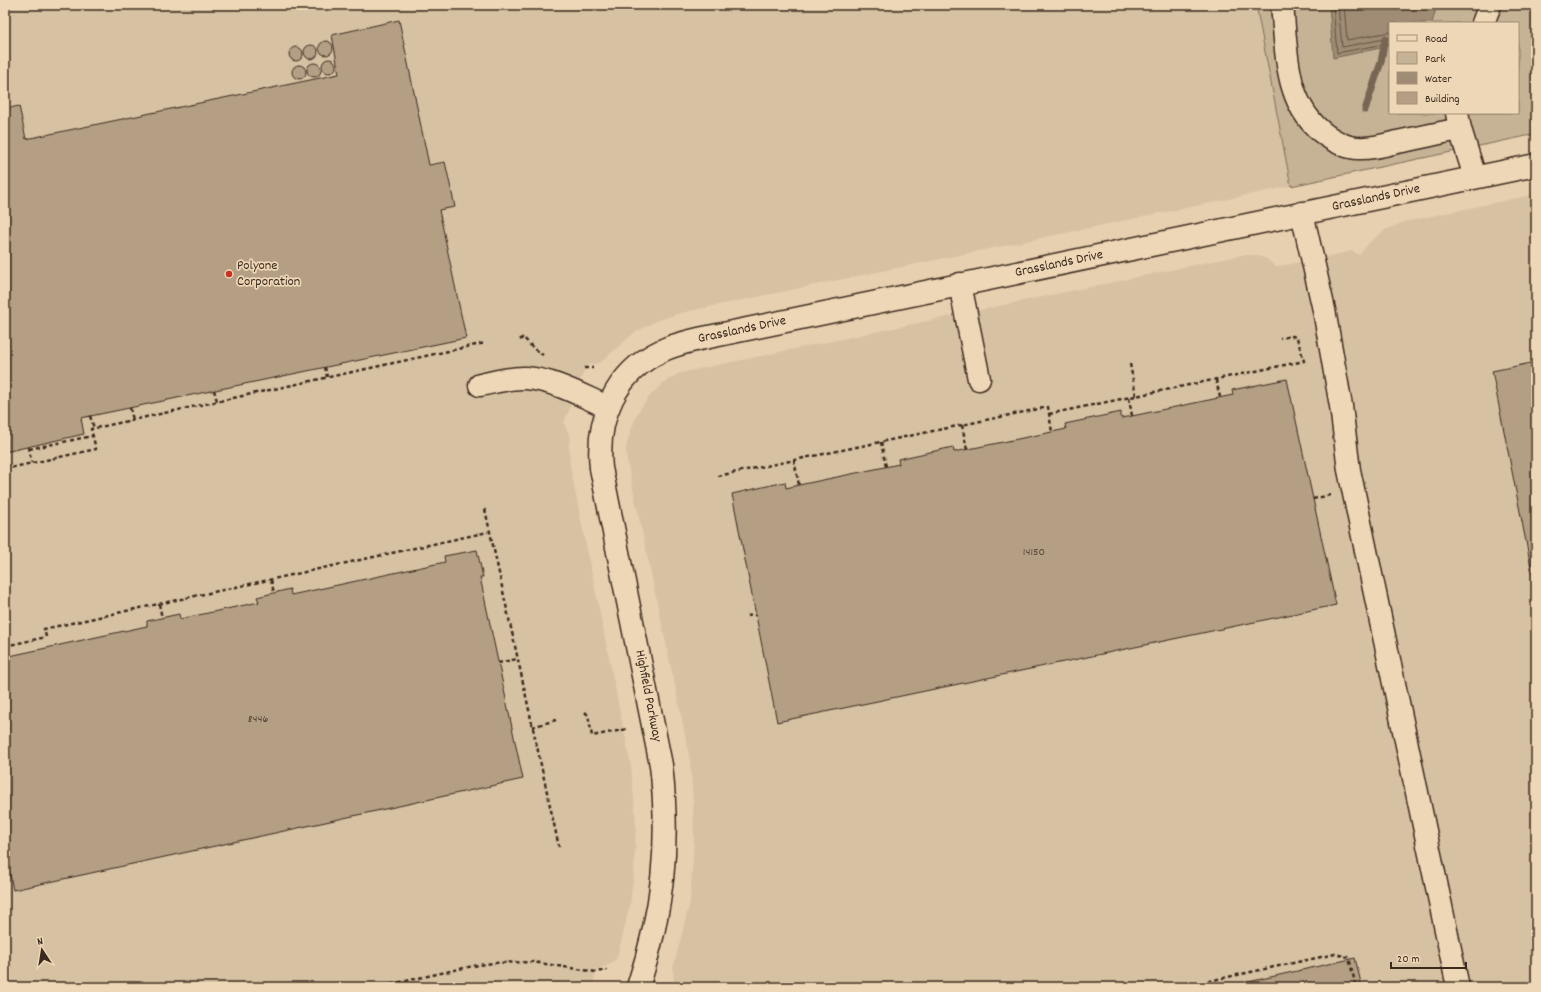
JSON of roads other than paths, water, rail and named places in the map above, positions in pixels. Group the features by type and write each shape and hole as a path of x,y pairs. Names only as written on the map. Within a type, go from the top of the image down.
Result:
{"street":[{"path":"1282,5 1290,76 1295,95 1304,113 1318,129 1338,143 1358,148 1379,146 1458,121 1475,177"},
{"path":"1483,22 1490,5"},
{"name":"Grasslands Drive","path":"608,407 615,392 637,366 661,351 678,344 1536,164"},
{"path":"1302,213 1324,310 1349,470 1458,987"},
{"path":"960,284 979,379"},
{"path":"480,385 510,379 525,378 540,380 556,385 608,407"},
{"name":"Highfield Parkway","path":"608,407 600,437 599,453 601,468 661,765 665,799 665,844 662,888 654,936 638,987"}],"water":[{"path":"1329,5 1437,5 1432,22 1389,22 1389,46 1333,58"}],"waterway":[{"path":"1365,110 1381,62 1385,39"}],"place":[{"name":"Polyone Corporation","path":"229,274"}]}
